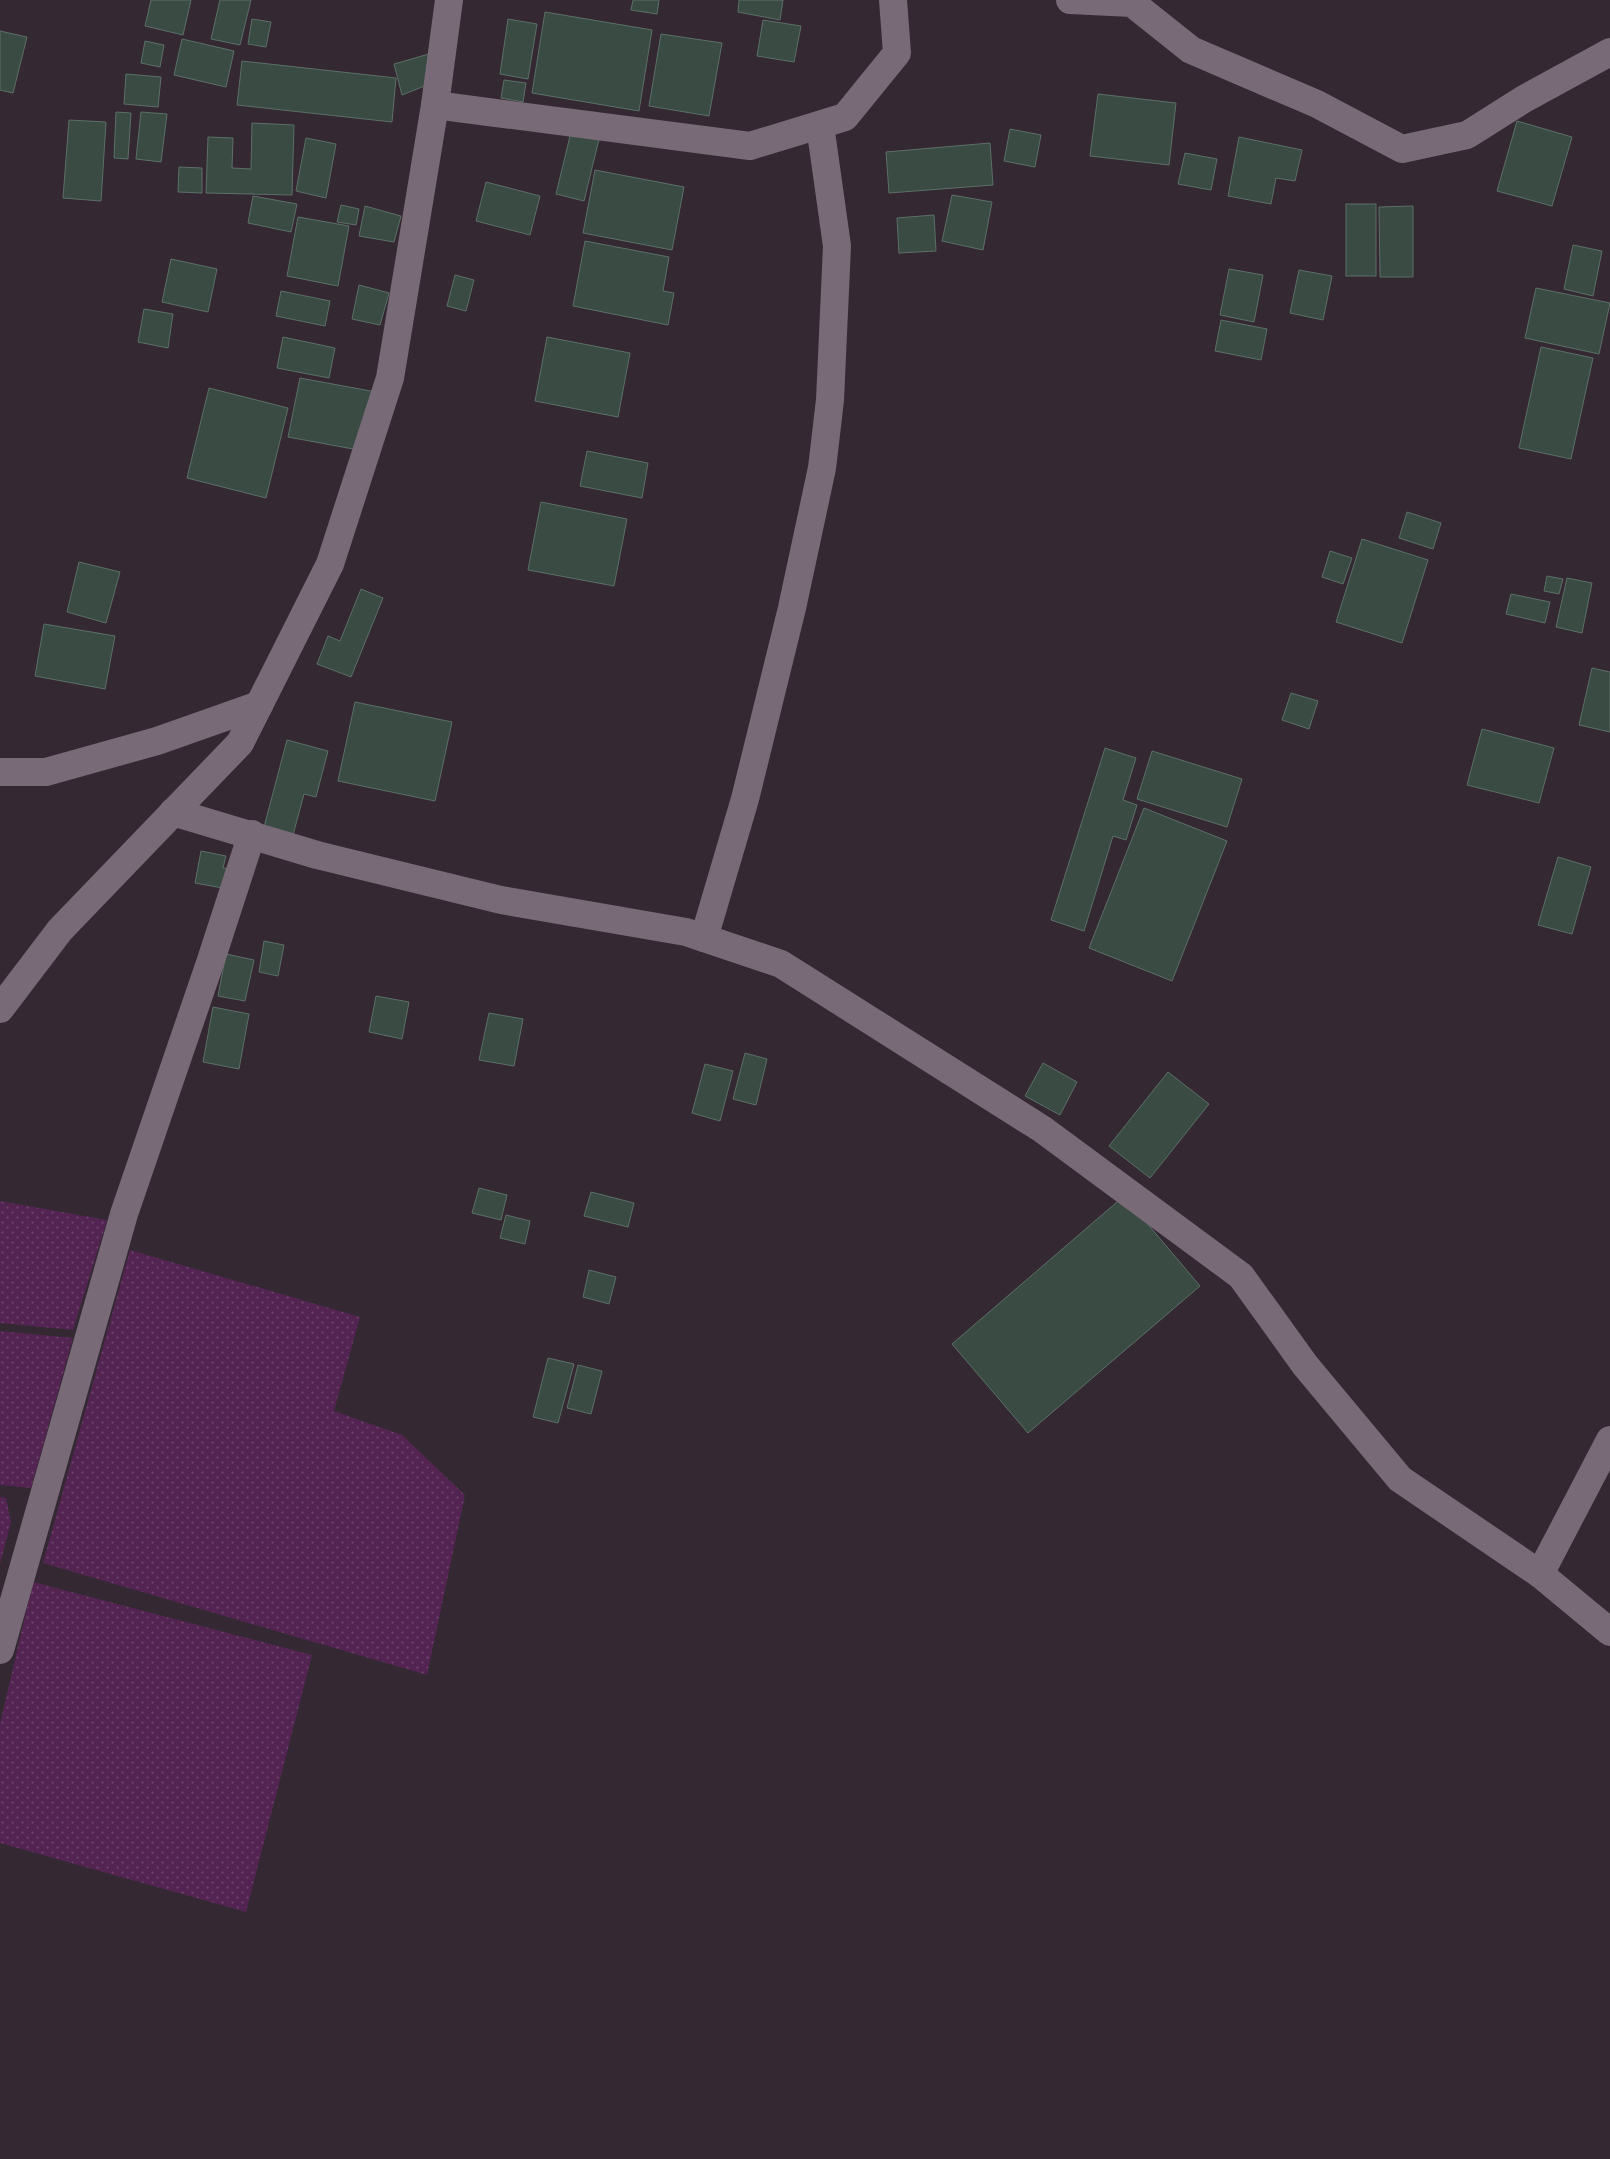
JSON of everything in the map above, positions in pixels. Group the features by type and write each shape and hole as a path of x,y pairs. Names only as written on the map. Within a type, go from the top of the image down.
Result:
{"street":[{"path":"0,1008 60,930 240,743 330,564 390,378 435,105 449,0"},
{"path":"435,105 750,146 845,117 897,53 894,0"},
{"path":"1070,0 1132,3 1191,50 1317,104 1402,149 1466,135 1610,52"},
{"path":"704,938 745,799 792,608 822,468 830,400 837,246 820,124"},
{"path":"0,772 46,772 157,741 259,705"},
{"path":"173,812 252,834 317,855 501,900 686,932 781,964 893,1033 1042,1130 1241,1276 1305,1365 1400,1479 1540,1574 1610,1632"},
{"path":"0,1650 124,1214 252,834"},
{"path":"1540,1574 1610,1440"}],"shaded area":[{"path":"0,1201 107,1220 73,1330 0,1323"},
{"path":"130,1250 360,1317 334,1411 402,1435 465,1495 427,1675 43,1563"},
{"path":"0,1331 73,1338 31,1488 0,1485"},
{"path":"0,1497 6,1498 11,1522 0,1564"},
{"path":"33,1582 312,1655 246,1912 0,1843 0,1724"}],"building":[{"path":"151,0 191,0 183,35 145,26"},
{"path":"220,0 251,0 240,45 211,39"},
{"path":"633,0 659,0 657,14 631,10"},
{"path":"739,0 783,0 780,20 738,12"},
{"path":"545,12 652,30 639,111 532,93"},
{"path":"252,19 271,22 266,47 248,44"},
{"path":"508,19 537,24 528,79 500,74"},
{"path":"763,20 801,26 794,62 757,56"},
{"path":"0,31 27,37 13,93 0,90"},
{"path":"661,34 722,43 709,116 649,106"},
{"path":"182,39 234,51 226,87 174,75"},
{"path":"145,41 164,45 160,67 141,63"},
{"path":"429,54 427,85 402,95 394,64"},
{"path":"242,61 396,78 392,122 237,105"},
{"path":"126,74 161,77 158,107 124,104"},
{"path":"504,80 526,83 523,102 501,98"},
{"path":"1098,94 1176,103 1169,165 1090,156"},
{"path":"116,112 131,113 128,159 114,158"},
{"path":"141,112 167,114 161,162 136,159"},
{"path":"69,120 106,122 101,201 63,198"},
{"path":"1517,121 1572,137 1552,206 1497,191"},
{"path":"252,123 294,125 292,195 206,193 208,137 233,138 232,168 251,169"},
{"path":"1010,129 1041,135 1035,167 1004,161"},
{"path":"571,132 599,139 584,201 556,194"},
{"path":"1239,137 1302,150 1295,181 1276,178 1271,204 1228,196"},
{"path":"306,138 336,144 326,198 296,191"},
{"path":"990,143 993,185 889,193 886,152"},
{"path":"1185,153 1217,159 1211,190 1178,184"},
{"path":"179,167 202,168 202,193 178,192"},
{"path":"595,170 684,187 672,250 583,233"},
{"path":"486,182 540,196 530,235 476,221"},
{"path":"952,195 992,202 983,250 942,241"},
{"path":"253,196 297,204 291,232 248,223"},
{"path":"1346,204 1376,204 1376,276 1346,276"},
{"path":"341,205 359,209 356,225 337,222"},
{"path":"365,206 401,216 394,242 359,236"},
{"path":"1413,206 1413,277 1380,277 1379,207"},
{"path":"934,215 936,251 899,253 897,218"},
{"path":"298,217 349,226 338,286 287,276"},
{"path":"585,241 669,257 663,291 674,293 668,325 573,306"},
{"path":"1573,245 1602,251 1593,296 1564,289"},
{"path":"171,259 217,269 208,312 162,302"},
{"path":"1229,269 1263,275 1254,322 1220,315"},
{"path":"1299,270 1332,276 1323,320 1290,313"},
{"path":"455,275 474,280 466,311 447,306"},
{"path":"359,285 389,293 380,325 352,319"},
{"path":"1536,288 1610,303 1599,354 1525,338"},
{"path":"281,291 330,301 325,326 276,316"},
{"path":"144,309 173,314 168,348 138,342"},
{"path":"1221,320 1267,329 1261,360 1215,351"},
{"path":"283,337 335,348 329,378 277,368"},
{"path":"547,337 630,353 618,417 535,401"},
{"path":"1541,347 1593,358 1571,459 1519,448"},
{"path":"300,378 376,392 364,451 288,437"},
{"path":"209,388 288,408 266,498 187,478"},
{"path":"587,451 648,463 642,498 580,486"},
{"path":"541,502 627,519 614,586 528,570"},
{"path":"1407,512 1441,523 1433,549 1399,538"},
{"path":"1362,539 1428,560 1402,643 1336,622"},
{"path":"1330,551 1352,558 1343,584 1322,577"},
{"path":"79,562 120,572 106,623 67,612"},
{"path":"1547,576 1563,579 1559,594 1544,591"},
{"path":"1567,578 1592,583 1582,633 1556,627"},
{"path":"361,589 383,598 351,677 317,664 328,636 340,641"},
{"path":"1511,594 1550,602 1545,623 1506,614"},
{"path":"44,624 115,636 105,689 35,676"},
{"path":"1592,668 1610,672 1610,732 1579,725"},
{"path":"1291,693 1318,701 1309,729 1282,720"},
{"path":"355,702 452,722 435,801 338,781"},
{"path":"1482,729 1554,748 1539,803 1467,785"},
{"path":"287,740 328,751 316,797 304,794 293,835 264,827"},
{"path":"1105,748 1136,758 1123,800 1137,805 1126,840 1113,836 1084,931 1051,920"},
{"path":"1152,751 1242,779 1227,827 1137,799"},
{"path":"1144,808 1227,841 1172,981 1089,948"},
{"path":"201,851 226,856 223,868 231,869 228,889 195,883"},
{"path":"1558,857 1591,867 1572,934 1538,925"},
{"path":"264,941 284,945 278,976 259,972"},
{"path":"226,954 254,960 245,1001 218,996"},
{"path":"376,996 409,1002 402,1039 369,1032"},
{"path":"213,1007 249,1014 239,1069 203,1062"},
{"path":"489,1013 523,1019 514,1066 479,1060"},
{"path":"745,1053 767,1059 756,1105 733,1099"},
{"path":"1043,1063 1077,1082 1060,1115 1025,1096"},
{"path":"705,1064 733,1071 720,1121 692,1113"},
{"path":"1168,1072 1209,1104 1150,1178 1109,1146"},
{"path":"479,1188 507,1195 501,1220 472,1213"},
{"path":"591,1192 634,1203 628,1227 584,1216"},
{"path":"1124,1196 1200,1286 1028,1433 952,1344"},
{"path":"506,1215 530,1221 525,1244 500,1238"},
{"path":"589,1270 616,1277 609,1304 583,1297"},
{"path":"548,1358 574,1364 558,1423 533,1417"},
{"path":"578,1365 602,1371 591,1414 567,1408"}]}
